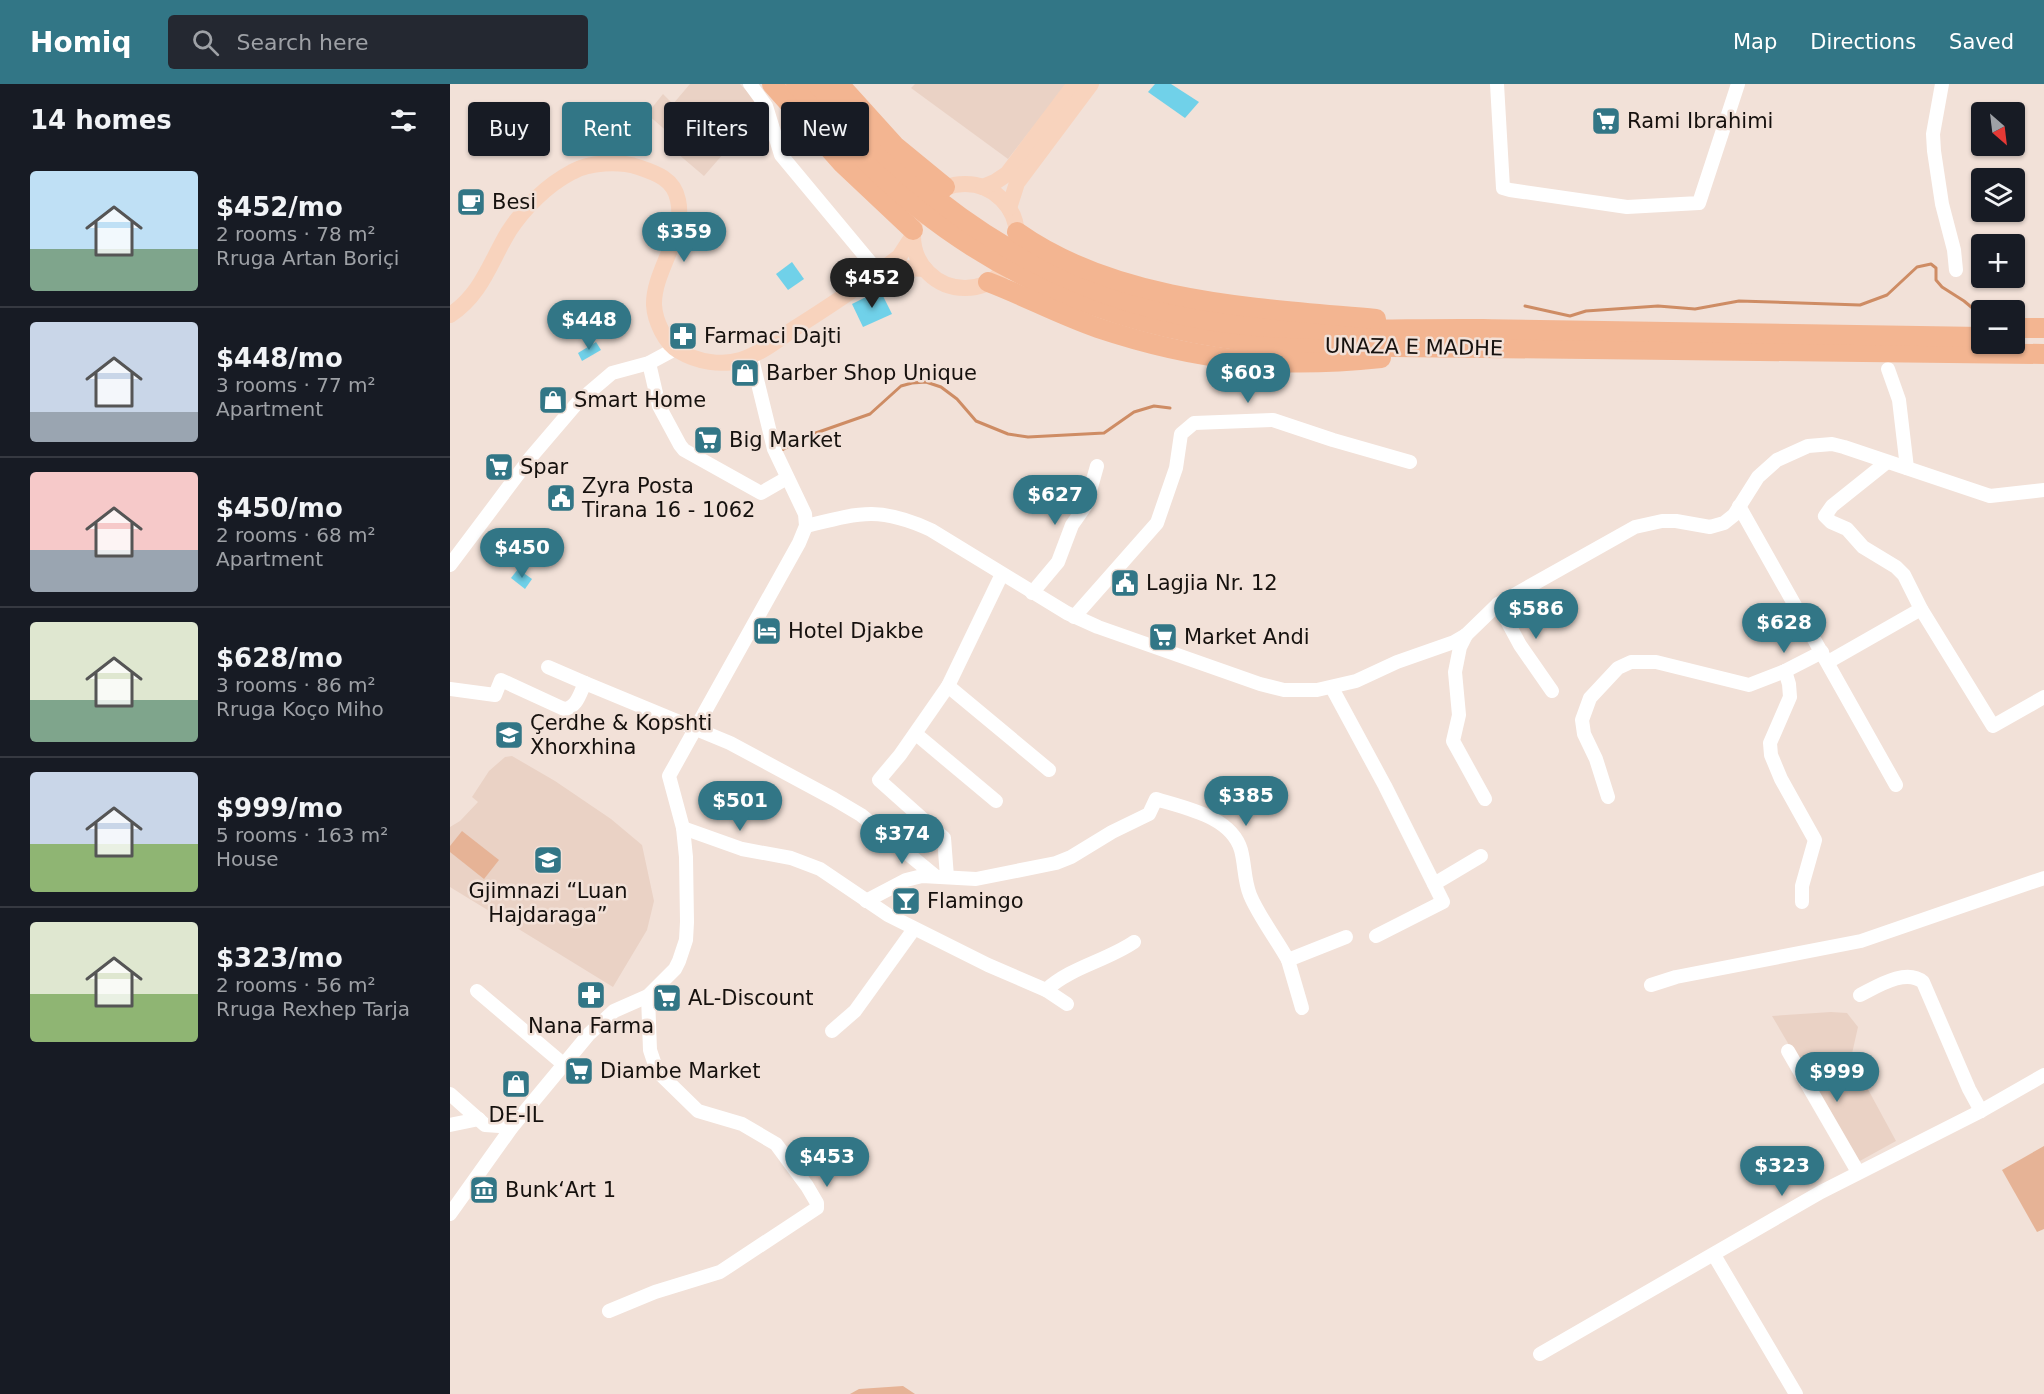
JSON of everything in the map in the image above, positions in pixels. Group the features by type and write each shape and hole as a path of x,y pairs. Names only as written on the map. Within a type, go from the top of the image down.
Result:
{"highway":[{"path":"772,84 843,164 913,231"},
{"name":"UNAZA E MADHE","path":"796,84 871,166 946,228 1024,276 1087,304 1165,329 1247,342 1317,346 1478,339 1760,343 2044,354"},
{"name":"UNAZA E MADHE","path":"817,84 887,158 921,189 993,240 1065,278 1116,297 1202,319 1307,329 1383,330 1478,339"},
{"path":"839,84 895,146 945,187"},
{"path":"1017,232 1057,256 1161,292 1233,305 1478,339"},
{"path":"991,280 1096,328 1190,353 1237,360 1283,364 1327,363 1478,339"},
{"path":"1971,328 1775,327 1760,343 1779,358 2044,362"},
{"path":"2025,328 2044,328"},
{"name":"UNAZA E MADHE","path":"1760,343 1971,337"},
{"path":"2025,337 2044,337"}],"main road":[{"path":"983,187 1006,174 1075,84"},
{"path":"1009,208 1017,183 1091,84"},
{"path":"450,315 476,293 515,222 543,193 574,171 606,164 626,164 661,175 672,185 678,199 678,227 654,304 660,326 675,349 689,357 729,362 751,356 867,280 899,257 925,202 945,187 965,183 983,187 999,196 1009,208 1017,232 1014,252 1009,262 991,280 968,288 957,287 938,280 925,269 915,252 913,231"},
{"path":"867,280 905,268 925,269"}],"street":[{"path":"750,84 766,106 781,155 870,262 867,280"},
{"path":"1497,84 1502,184 1506,190 1627,207 1699,203 1738,84"},
{"path":"1942,84 1933,134 1934,152 1956,270"},
{"path":"450,565 531,457 578,402 612,374 649,363 675,349"},
{"path":"450,1214 512,1127 562,1063 604,1018 648,996 675,969 684,950 687,922 687,872 683,828 669,776 799,543 806,526 802,505 777,455 751,356"},
{"path":"649,363 659,406 684,450 762,493 787,478"},
{"path":"1888,369 1899,400 1907,468"},
{"path":"1074,617 1150,533 1162,512 1176,468 1181,434 1194,423 1273,420 1410,462"},
{"path":"806,526 864,513 893,515 931,530 1074,617 1260,684 1301,692 1332,688 1356,681 1397,662 1440,648 1466,634 1498,604 1635,527 1651,522 1676,521 1710,528 1729,520 1749,488 1769,466 1785,455 1808,446 1832,444 1990,496 2044,490"},
{"path":"1887,462 1832,506 1825,516 1831,522 1847,530 1863,547 1896,567 1904,575 1921,609 1993,726 2044,697"},
{"path":"1032,592 1058,562 1072,525 1086,505 1097,465"},
{"path":"1739,506 1896,785"},
{"path":"941,877 944,838 879,780 916,734 948,686 1002,574"},
{"path":"1498,604 1520,645 1552,691"},
{"path":"1608,797 1596,759 1587,742 1582,720 1590,699 1618,668 1631,662 1656,662 1749,685 1825,657 1921,609"},
{"path":"1466,634 1456,660 1455,685 1459,715 1453,741 1485,799"},
{"path":"548,666 730,743 861,815 941,877"},
{"path":"1785,671 1790,697 1770,743 1775,767 1815,840 1802,886 1802,902"},
{"path":"450,689 495,695 501,680 564,709 571,708 575,704 585,683"},
{"path":"948,686 1049,770"},
{"path":"1332,688 1385,786 1443,902 1377,936"},
{"path":"916,734 996,801"},
{"path":"866,901 906,880 941,877 976,879 1056,863 1149,814 1156,799 1211,818 1233,836 1240,847 1246,885 1251,898 1288,960 1302,1008"},
{"path":"683,828 741,849 806,863 820,869 866,901 914,929 1046,990 1067,1004"},
{"path":"1434,884 1481,856"},
{"path":"1651,984 1676,977 1861,941 2044,878"},
{"path":"832,1031 855,1011 914,929"},
{"path":"1288,960 1346,937"},
{"path":"1046,990 1073,971 1120,951 1134,942"},
{"path":"1860,995 1906,976 1917,976 1923,982 1969,1089 1981,1111"},
{"path":"477,991 562,1063"},
{"path":"609,1311 655,1292 720,1272 817,1208 810,1191 776,1144 742,1124 698,1111 657,1071 650,1050 648,996"},
{"path":"1788,1051 1858,1172"},
{"path":"1540,1354 1858,1172 1981,1111 2044,1075"},
{"path":"450,1094 479,1119 491,1126 512,1127"},
{"path":"450,1125 479,1119"},
{"path":"1714,1255 1796,1394"}],"shaded area":[{"path":"690,84 740,84 757,102 675,102"},
{"path":"915,84 1067,84 1008,159 911,88"},
{"path":"663,94 671,102 664,102 664,129 652,118 652,108"},
{"path":"680,156 721,156 704,176"},
{"name":"Gjimnazi “Luan Hajdaraga”","path":"512,756 555,781 611,819 642,845 654,901 647,930 613,987 450,887 450,827 460,821 478,802 472,797 489,771 505,757"},
{"path":"462,831 499,860 484,879 450,852 450,846"},
{"path":"1847,1013 1858,1027 1851,1058 1896,1141 1858,1162 1772,1016"},
{"path":"2044,1146 2044,1229 2037,1232 2002,1170"},
{"path":"903,1386 915,1394 850,1394 859,1389"}],"building":[{"path":"1155,84 1171,84 1199,102 1185,118 1148,92"},
{"path":"792,262 804,279 788,290 776,274"},
{"path":"880,290 892,314 863,327 852,304"},
{"path":"596,342 601,350 582,361 578,353"},
{"path":"518,569 532,579 525,589 511,578"}],"waterway":[{"path":"1525,306 1570,316 1586,311 1658,306 1695,309 1739,301 1860,305 1887,295 1917,267 1931,264 1936,268 1936,280 1942,287 1971,307"},
{"path":"780,451 810,435 870,414 901,386 912,383 926,382 941,387 957,399 976,421 1008,434 1028,437 1104,433 1134,412 1154,406 1170,408"}],"place":[{"name":"Rami Ibrahimi","path":"1606,121"},
{"name":"Besi","path":"471,202"},
{"name":"Farmaci Dajti","path":"683,336"},
{"name":"Barber Shop Unique","path":"745,373"},
{"name":"Smart Home","path":"553,400"},
{"name":"Big Market","path":"708,440"},
{"name":"Spar","path":"499,467"},
{"name":"Zyra Posta Tirana 16 - 1062","path":"561,498"},
{"name":"Lagjia Nr. 12","path":"1125,583"},
{"name":"Hotel Djakbe","path":"767,631"},
{"name":"Market Andi","path":"1163,637"},
{"name":"Çerdhe & Kopshti Xhorxhina","path":"509,735"},
{"name":"Gjimnazi “Luan Hajdaraga”","path":"548,860"},
{"name":"Flamingo","path":"906,901"},
{"name":"Nana Farma","path":"591,995"},
{"name":"AL-Discount","path":"667,998"},
{"name":"Diambe Market","path":"579,1071"},
{"name":"DE-IL","path":"516,1084"},
{"name":"Bunk‘Art 1","path":"484,1190"}]}
